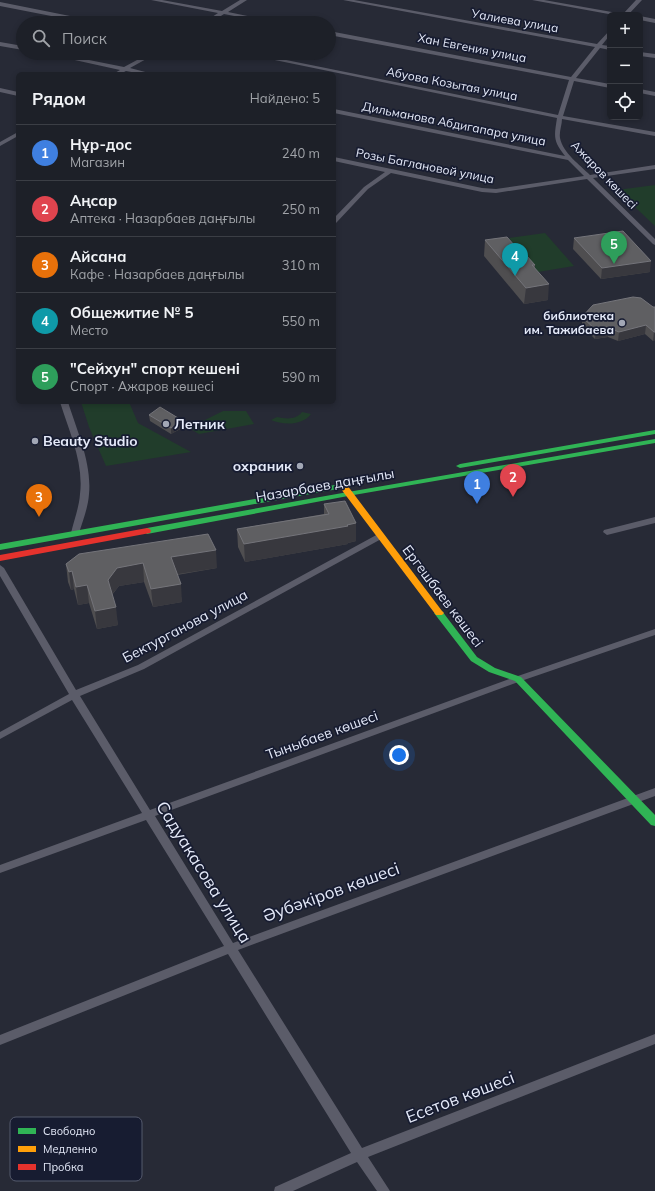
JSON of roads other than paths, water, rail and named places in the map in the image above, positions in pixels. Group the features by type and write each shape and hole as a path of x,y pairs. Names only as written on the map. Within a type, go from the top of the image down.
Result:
{"main road":[{"name":"Назарбаев даңғылы","path":"0,547 655,432"},
{"name":"Назарбаев даңғылы","path":"0,558 348,494 655,441"},
{"name":"Ергешбаев көшесі","path":"343,486 474,659 492,670 518,679 655,822"}],"street":[{"path":"154,0 240,16"},
{"path":"218,16 244,0"},
{"name":"Уалиева улица","path":"346,0 607,48"},
{"path":"535,0 607,12"},
{"path":"627,12 639,0"},
{"path":"1,2 64,16"},
{"path":"643,19 655,21"},
{"name":"Хан Евгения улица","path":"336,34 607,85"},
{"name":"Ажаров көшесі","path":"607,35 572,79 560,116 557,136 559,144 570,159 589,176 655,244"},
{"path":"0,44 16,47"},
{"path":"643,54 655,56"},
{"path":"80,60 140,72"},
{"path":"119,72 141,60"},
{"name":"Абуова Козытая улица","path":"279,60 655,134"},
{"path":"0,90 16,94"},
{"path":"643,92 655,94"},
{"name":"Дильманова Абдигапара улица","path":"336,111 570,159"},
{"path":"0,144 16,135"},
{"name":"Розы Баглановой улица","path":"336,159 482,190 496,191 655,167"},
{"path":"336,220 366,188 391,170"},
{"path":"65,404 83,470 85,488 75,533"},
{"path":"608,532 655,520"},
{"name":"Бектурганова улица","path":"0,736 74,695 141,667 380,536"},
{"name":"Садуакасова улица","path":"0,568 74,695 359,1155 384,1191"},
{"name":"Тыныбаев көшесі","path":"0,869 518,679 655,632"},
{"name":"Әубәкіров көшесі","path":"0,1040 231,948 655,792"},
{"name":"Есетов көшесі","path":"280,1191 359,1155 655,1039"}],"place":[{"name":"\"Сейхун\" спорт кешені","path":"614,264"},
{"name":"Общежитие № 5","path":"515,276"},
{"name":"библиотека им. Тажибаева","path":"622,323"},
{"name":"Летник","path":"166,424"},
{"name":"Beauty Studio","path":"35,441"},
{"name":"охраник","path":"300,466"},
{"name":"Аңсар","path":"513,497"},
{"name":"Нұр-дос","path":"477,504"},
{"name":"Айсана","path":"39,517"}]}
